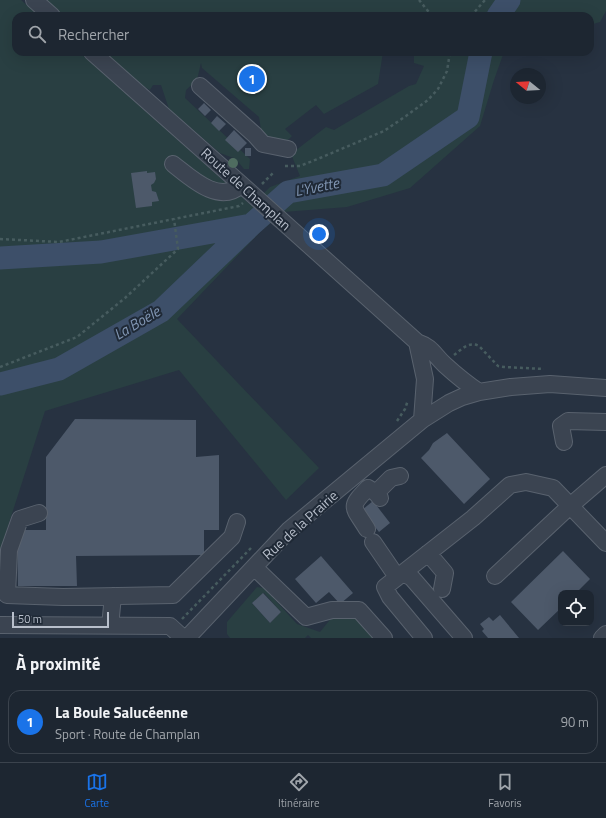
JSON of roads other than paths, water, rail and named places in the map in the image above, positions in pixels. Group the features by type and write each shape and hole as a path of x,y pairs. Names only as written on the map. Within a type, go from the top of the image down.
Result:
{"street":[{"path":"34,0 48,12"},
{"name":"Route de Champlan","path":"97,56 417,342 427,346 461,380 479,392"},
{"path":"200,86 255,135 263,144 288,149"},
{"path":"173,164 200,184 216,192 247,189"},
{"path":"417,342 425,379 422,420"},
{"path":"422,420 455,400 479,392 511,387 550,384 606,388"},
{"name":"Rue de la Prairie","path":"187,638 289,530 422,420"},
{"path":"564,442 561,426 568,421 606,422"},
{"path":"400,476 390,478 378,495 368,488 355,501 354,508 370,536 400,575 412,578 464,638"},
{"path":"495,576 570,506 606,476"},
{"path":"424,638 390,597 386,587 473,518 510,485 526,482 553,488 606,544"},
{"path":"39,513 20,519 9,550 7,595 63,597 173,595 232,537 237,522"},
{"path":"428,553 445,573 442,589"},
{"path":"254,567 306,617 332,610 359,610 384,638"},
{"path":"110,626 113,596"},
{"path":"0,625 170,626 183,638"},
{"path":"602,638 606,634"}],"waterway":[{"name":"L'Yvette","path":"501,12 509,0"},
{"name":"L'Yvette","path":"0,384 59,369 161,311 251,225 288,192 383,175 468,117 480,56"},
{"name":"L'Yvette","path":"0,258 101,252 251,225"}],"place":[{"name":"La Boule Salucéenne","path":"252,79"}],"water label":[{"name":"La Boële","path":"137,323"}]}
